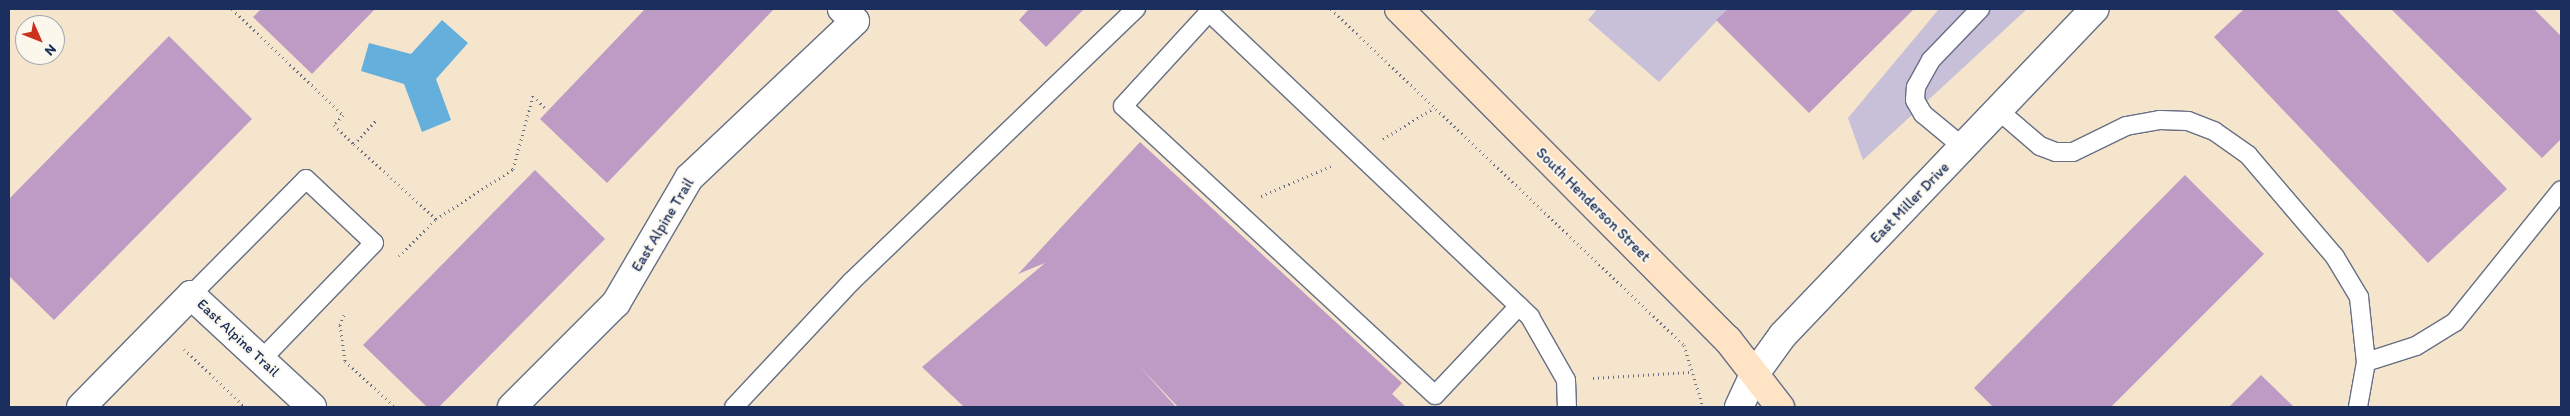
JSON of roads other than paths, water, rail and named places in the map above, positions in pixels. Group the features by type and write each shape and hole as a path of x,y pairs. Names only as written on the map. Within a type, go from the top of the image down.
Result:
{"street":[{"name":"East Alpine Trail","path":"512,407 616,303 689,178 855,21 842,9"},
{"name":"South Henderson Street","path":"1400,9 1728,340 1780,407"},
{"name":"East Miller Drive","path":"1739,407 1754,375 1783,335 2095,9"},
{"name":"East Alpine Trail","path":"81,407 191,294 312,407"}],"lane":[{"path":"734,407 851,282 1136,9"},
{"path":"1963,147 1923,114 1915,100 1916,86 1931,60 1980,9"},
{"path":"1518,306 1435,394 1122,106 1209,12 1530,317 1566,380 1567,407"},
{"path":"1998,110 2040,146 2056,152 2073,152 2126,126 2160,120 2188,121 2214,131 2248,155 2335,257 2359,297 2366,362 2358,407"},
{"path":"191,294 306,179 374,243 262,359"},
{"path":"2366,362 2416,346 2455,322 2561,190"}],"water":[{"path":"442,20 468,43 436,79 451,120 422,132 404,84 361,71 369,43 411,54"}]}
